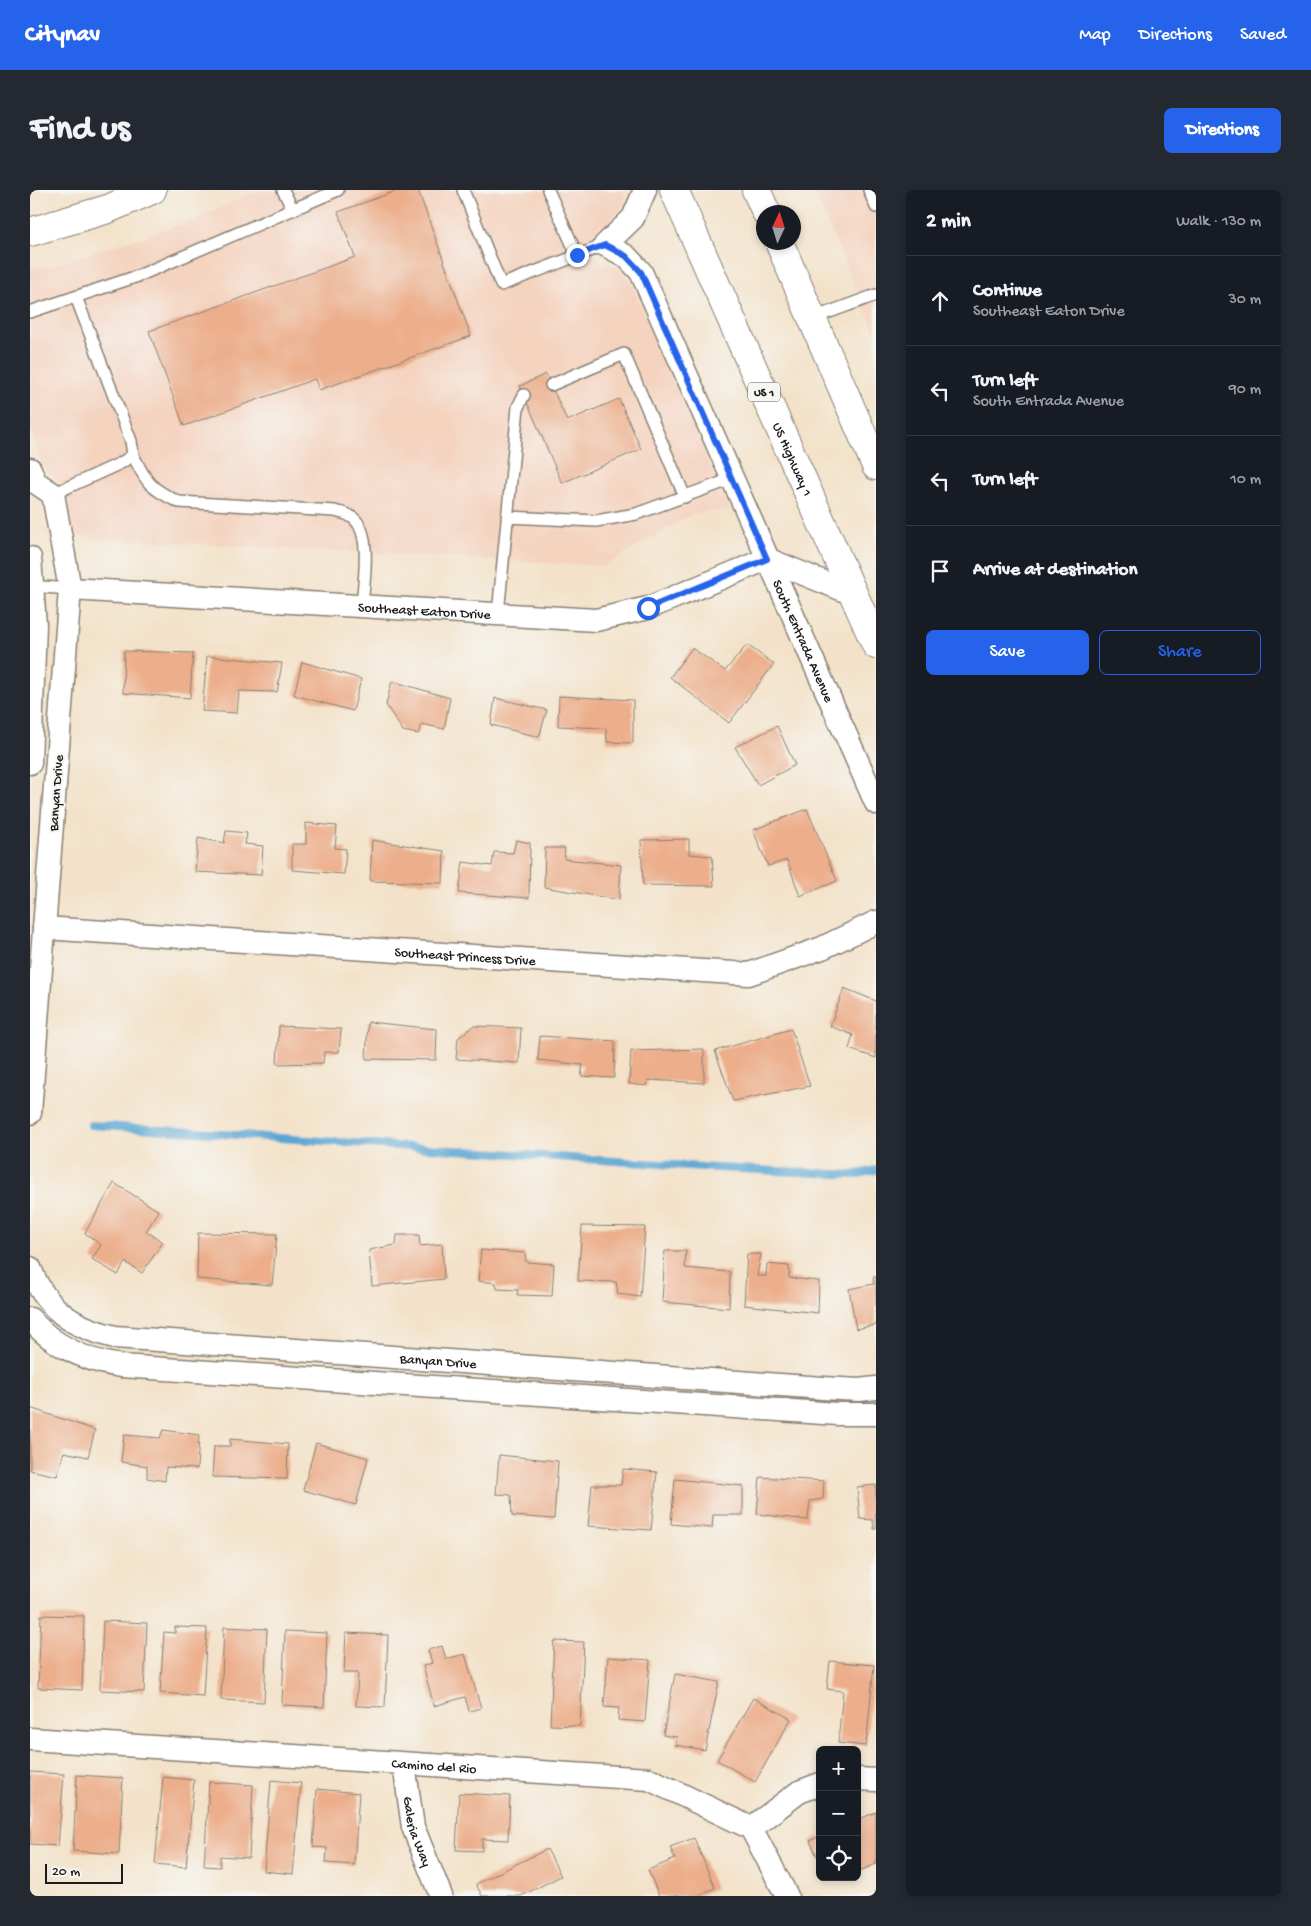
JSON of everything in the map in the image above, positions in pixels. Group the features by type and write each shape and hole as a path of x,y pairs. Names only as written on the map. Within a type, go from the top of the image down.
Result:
{"main road":[{"path":"30,232 108,209 152,190"},
{"name":"US Highway 1","path":"674,190 876,645"},
{"path":"756,190 763,205"},
{"path":"783,250 876,466"}],"street":[{"path":"605,245 633,218 645,190"},
{"name":"South Entrada Avenue","path":"605,245 626,256 641,272 876,803"},
{"name":"Banyan Drive","path":"30,1101 70,589 37,485"},
{"name":"Banyan Drive","path":"30,558 35,625 30,763"},
{"path":"767,559 853,594"},
{"name":"Southeast Eaton Drive","path":"70,589 596,620 648,608 767,559"},
{"name":"Southeast Princess Drive","path":"44,928 748,974 822,948 876,922"},
{"name":"Banyan Drive","path":"30,1268 40,1291 49,1303 79,1326 105,1334 459,1362 867,1389"},
{"name":"Banyan Drive","path":"30,1319 65,1348 95,1361 121,1366 838,1414 876,1414"},
{"path":"95,1361 105,1334"},
{"path":"458,1388 459,1362"},
{"path":"867,1389 876,1414"},
{"name":"Camino del Rio","path":"30,1740 649,1779 751,1828"},
{"name":"Galeria Way","path":"404,1764 413,1827 441,1896"},
{"path":"861,1779 876,1780"},
{"path":"787,1896 751,1828 799,1792 816,1786"}],"lane":[{"path":"283,190 293,210"},
{"path":"30,312 138,276 293,210 324,193 338,190"},
{"path":"463,190 501,284 605,245"},
{"path":"548,190 577,255"},
{"path":"869,190 876,207"},
{"path":"813,318 876,295"},
{"path":"76,297 131,441 133,455 143,476 157,492 178,502 335,511 351,516 361,528 366,547 362,606"},
{"path":"551,385 624,354 685,497"},
{"path":"498,614 518,407 524,395"},
{"path":"37,485 121,463 133,455"},
{"path":"507,517 596,521 636,514 732,479"},
{"path":"31,586 70,589"}],"shaded area":[{"path":"260,190 623,190 626,199 622,208 603,227 599,225 587,243 589,247 587,252 597,257 604,266 607,263 619,268 630,281 730,510 694,513 604,566 74,537 66,491 60,481 53,477 54,475 45,471 30,429 30,269 49,266 188,222"},
{"path":"813,190 876,190 876,335"}],"building":[{"path":"399,190 418,190 471,336 319,390 315,379 184,426 149,331 355,257 338,212"},
{"path":"546,374 567,421 619,399 641,449 562,483 520,386"},
{"path":"747,645 774,664 729,723 670,677 692,648 725,671"},
{"path":"124,651 193,653 190,698 123,693"},
{"path":"207,656 282,663 277,692 239,691 237,713 202,711"},
{"path":"302,662 361,679 353,711 294,695"},
{"path":"392,681 450,698 444,729 422,724 418,734 403,731 386,705"},
{"path":"559,696 633,700 633,743 607,742 606,728 558,726"},
{"path":"495,698 547,710 539,737 491,725"},
{"path":"777,726 795,765 758,785 735,747"},
{"path":"807,809 837,881 800,896 787,860 768,866 753,830"},
{"path":"306,823 337,826 335,848 346,849 344,874 292,870 292,844 306,844"},
{"path":"226,831 247,833 245,844 263,846 261,875 195,872 198,838 224,843"},
{"path":"689,839 689,854 712,856 714,886 643,885 641,840"},
{"path":"372,840 444,851 443,883 370,881"},
{"path":"516,840 530,843 529,898 459,893 463,862 492,866 494,852 513,853"},
{"path":"545,848 565,848 564,859 621,865 619,900 544,887"},
{"path":"844,988 876,1001 876,1058 849,1049 853,1035 830,1026"},
{"path":"368,1022 437,1029 436,1060 366,1059"},
{"path":"279,1026 341,1029 339,1052 324,1052 323,1063 277,1064"},
{"path":"473,1026 521,1028 519,1063 456,1059 458,1038"},
{"path":"791,1029 810,1086 733,1101 715,1051"},
{"path":"540,1036 615,1041 614,1078 581,1076 583,1065 538,1060"},
{"path":"704,1049 704,1083 648,1080 647,1086 629,1084 631,1051"},
{"path":"114,1183 159,1211 146,1231 163,1242 142,1273 125,1262 118,1275 92,1259 101,1245 85,1233"},
{"path":"582,1226 645,1227 640,1297 618,1294 616,1282 578,1281"},
{"path":"198,1233 277,1234 272,1285 197,1279"},
{"path":"397,1235 419,1235 420,1246 442,1244 444,1279 372,1286 369,1250 396,1245"},
{"path":"481,1250 525,1253 526,1262 554,1264 552,1296 517,1295 518,1290 497,1289 496,1283 478,1281"},
{"path":"665,1251 686,1251 685,1268 730,1272 729,1308 662,1302"},
{"path":"747,1254 761,1254 757,1276 766,1276 767,1264 789,1266 789,1278 819,1281 818,1313 744,1305"},
{"path":"873,1277 876,1277 876,1325 856,1329 849,1289 874,1284"},
{"path":"30,1408 95,1430 88,1457 64,1452 57,1476 30,1470"},
{"path":"163,1430 199,1435 197,1469 166,1467 165,1481 147,1478 147,1466 121,1462 124,1435 160,1438"},
{"path":"230,1439 288,1444 287,1479 212,1477 214,1446 230,1446"},
{"path":"316,1443 368,1458 356,1505 303,1490"},
{"path":"499,1455 558,1461 554,1519 512,1516 511,1495 496,1494"},
{"path":"623,1469 657,1472 651,1530 588,1526 592,1485 621,1485"},
{"path":"760,1477 824,1481 823,1499 810,1501 808,1520 757,1514"},
{"path":"675,1479 743,1486 743,1515 713,1515 712,1528 671,1524"},
{"path":"876,1485 876,1529 874,1529 873,1520 860,1519 857,1487"},
{"path":"41,1615 84,1616 82,1690 38,1688"},
{"path":"103,1621 147,1623 144,1692 100,1690"},
{"path":"175,1627 207,1628 203,1696 160,1693 164,1632 175,1633"},
{"path":"224,1627 267,1629 264,1702 221,1700"},
{"path":"285,1631 327,1633 324,1707 282,1705"},
{"path":"346,1633 388,1635 385,1707 356,1706 358,1673 344,1673"},
{"path":"554,1641 584,1642 580,1726 550,1725"},
{"path":"442,1646 446,1659 465,1654 481,1708 469,1711 465,1697 434,1706 423,1666 432,1663 428,1650"},
{"path":"608,1657 650,1660 645,1722 618,1720 619,1708 604,1707"},
{"path":"830,1661 874,1665 866,1746 838,1743 843,1691 827,1689"},
{"path":"675,1674 719,1682 705,1750 675,1745 677,1737 663,1735"},
{"path":"753,1698 791,1719 755,1782 717,1760"},
{"path":"30,1772 64,1774 58,1846 30,1844"},
{"path":"77,1775 123,1778 119,1854 73,1851"},
{"path":"163,1777 194,1780 186,1867 155,1864"},
{"path":"271,1780 301,1783 293,1874 264,1871"},
{"path":"209,1782 253,1785 249,1858 220,1856 220,1867 204,1866"},
{"path":"317,1789 359,1793 354,1865 326,1863 327,1848 313,1847"},
{"path":"459,1793 510,1796 508,1840 482,1839 482,1851 456,1850"},
{"path":"876,1812 876,1864 861,1870 861,1836 861,1818"},
{"path":"694,1838 715,1888 697,1896 659,1896 648,1870 675,1859 670,1847"},
{"path":"816,1838 816,1854 810,1841"},
{"path":"547,1849 561,1876 521,1896 482,1896 476,1884"}],"waterway":[{"path":"91,1125 718,1168 853,1175 876,1170"}],"route":[{"path":"577,255 605,245 626,256 641,272 767,559 648,608"}]}
